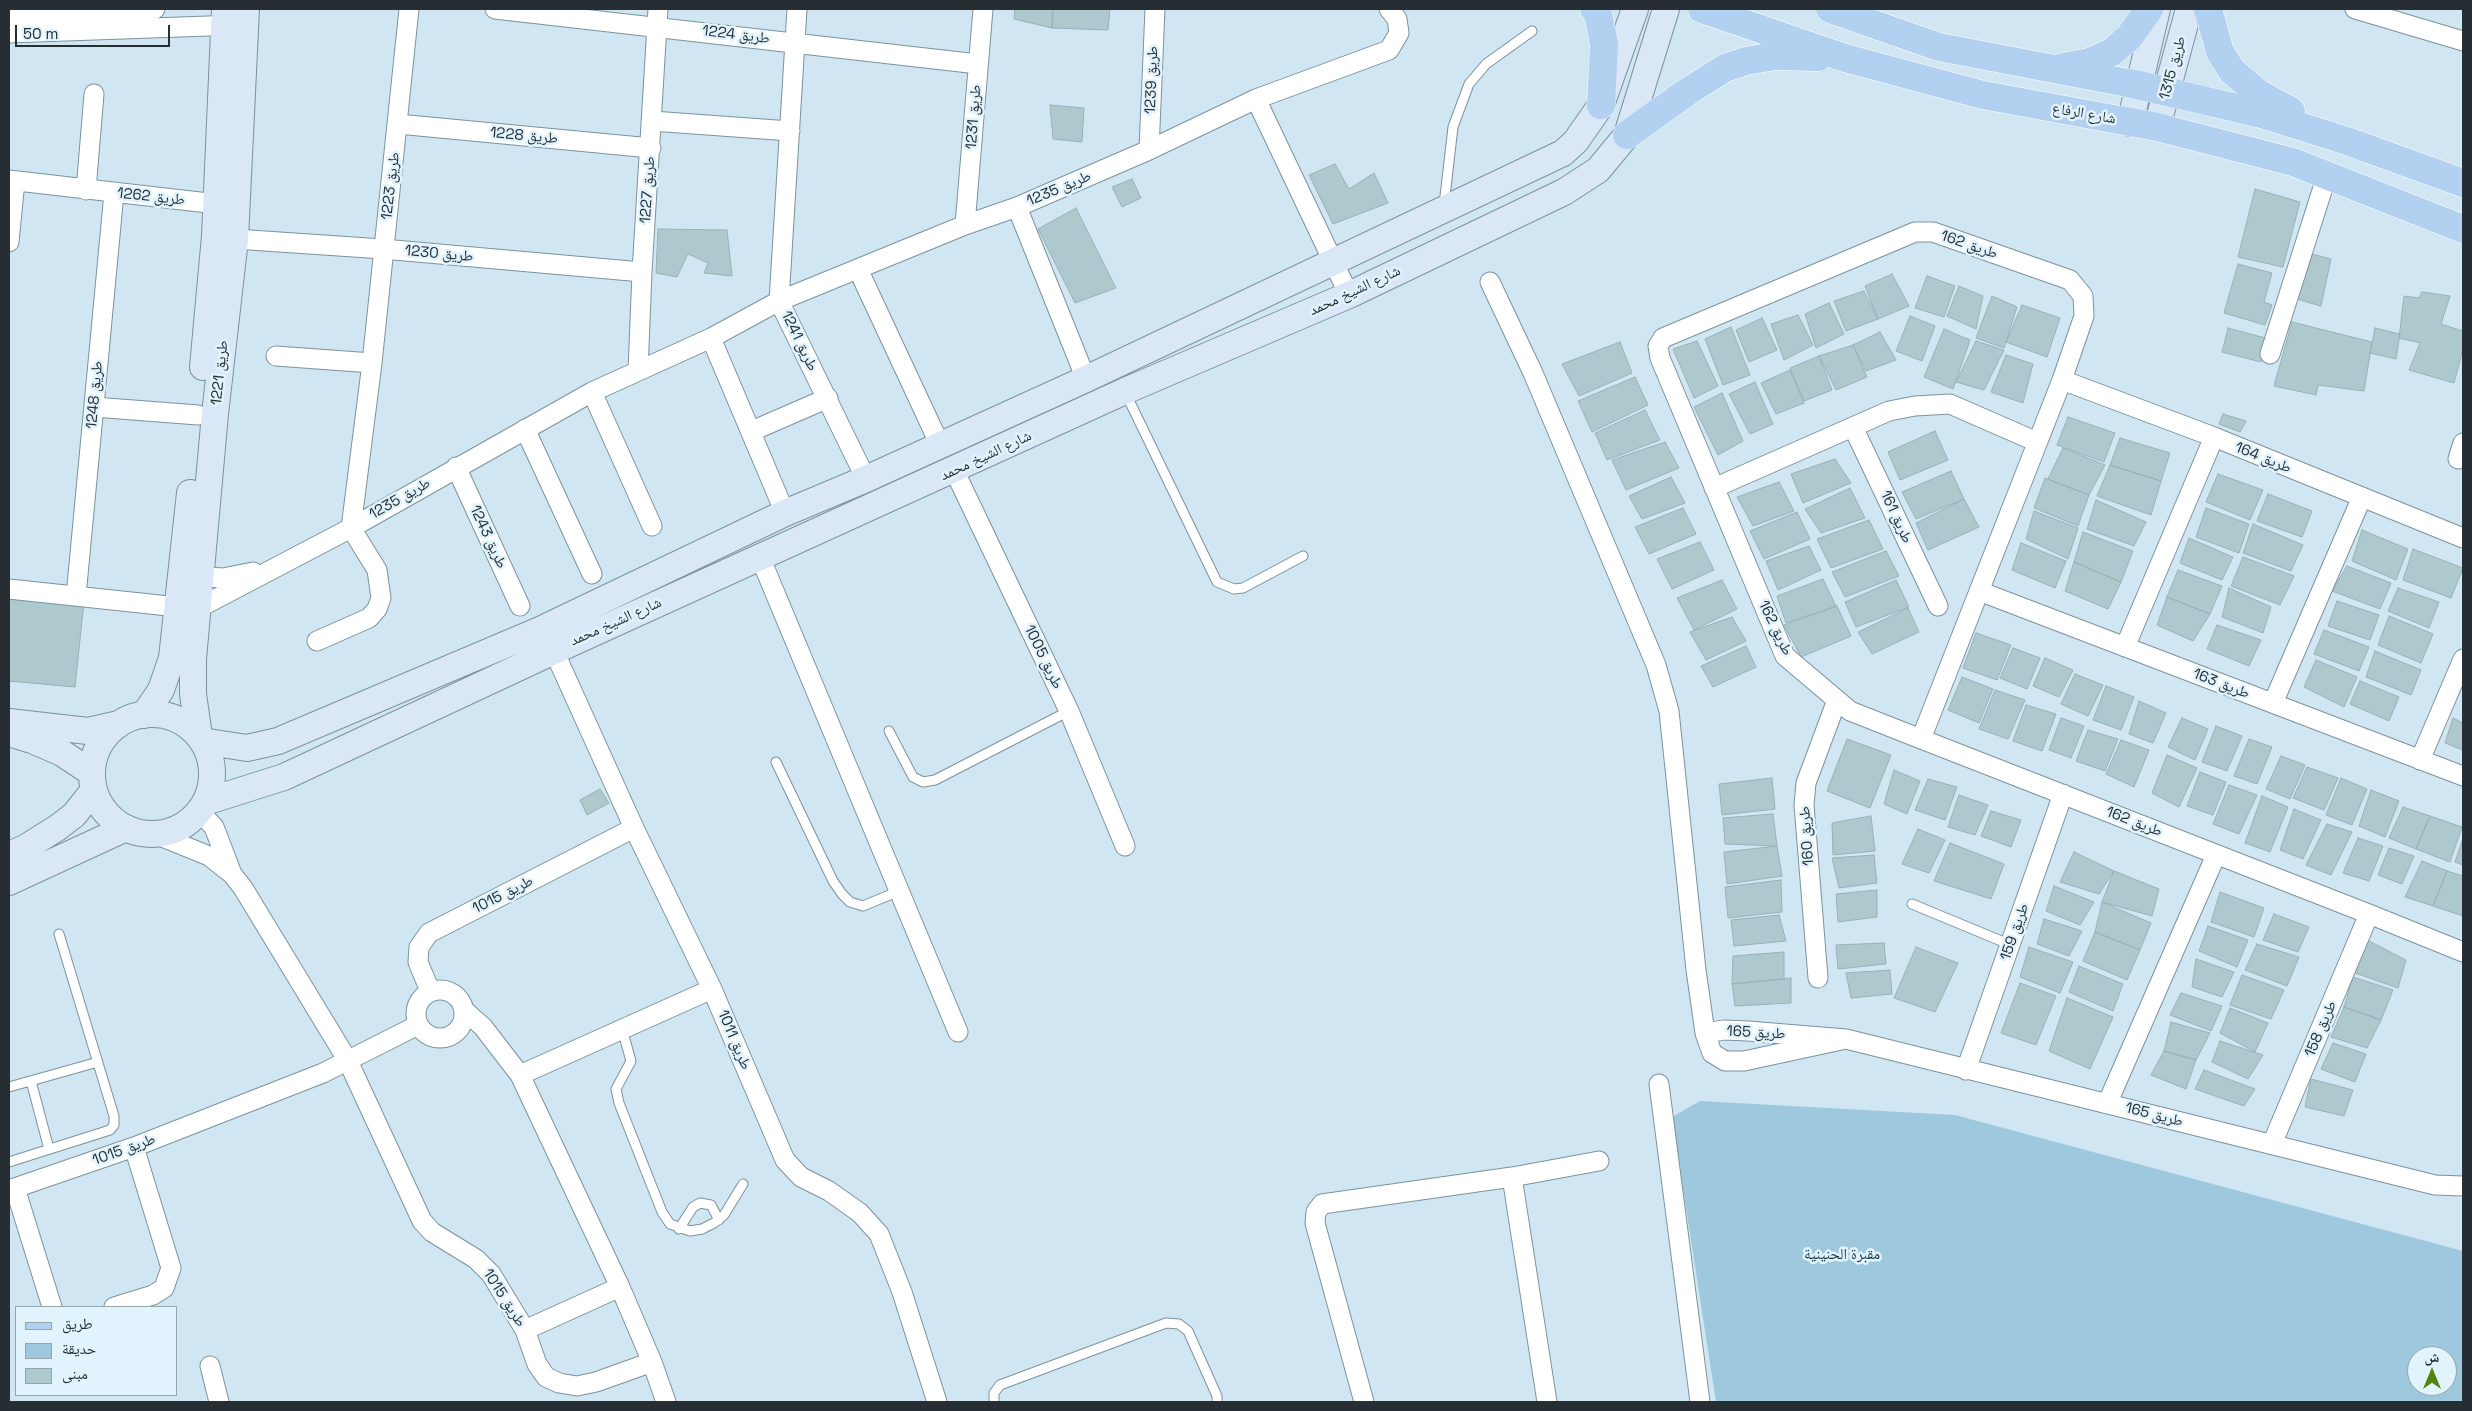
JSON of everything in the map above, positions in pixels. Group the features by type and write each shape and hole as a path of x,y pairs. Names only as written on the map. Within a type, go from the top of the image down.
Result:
{"main road":[{"path":"1594,9 1598,14 1604,44 1601,105"},
{"name":"شارع الرفاع","path":"1702,9 1845,58 1982,95 2156,127 2293,162 2463,229"},
{"path":"1830,9 1939,47 2138,85 2258,113 2347,141 2463,183"},
{"path":"2049,69 2090,62 2112,52 2130,37 2149,9"},
{"path":"2208,9 2220,52 2232,71 2258,93 2347,141"},
{"path":"1627,135 1687,92 1725,68 1746,61 1775,56 1845,58"}],"street":[{"path":"9,14 155,9"},
{"name":"طريق 1223","path":"351,528 372,363 410,9"},
{"name":"طريق 1224","path":"495,9 658,17 795,41 978,64"},
{"name":"طريق 1241","path":"796,9 779,301 866,479"},
{"name":"طريق 1231","path":"965,225 983,9"},
{"name":"طريق 1239","path":"1149,150 1155,9"},
{"name":"طريق 1235","path":"189,606 222,596 351,528 456,467 592,392 711,338 779,301 965,225 1017,207 1149,150 1256,99 1389,50 1398,33 1397,19 1389,9"},
{"name":"شارع الشيخ محمد","path":"200,739 247,748 278,741 540,630 785,514 1086,379 1564,153 1576,141 1601,105 1635,9"},
{"name":"شارع الشيخ محمد","path":"202,806 284,777 554,651 1124,391 1348,295 1564,192 1598,170 1627,135 1666,9"},
{"name":"طريق 1315","path":"2130,122 2157,9"},
{"name":"طريق 1315","path":"2156,127 2189,9"},
{"path":"2355,9 2463,41"},
{"path":"9,34 235,17"},
{"name":"طريق 1221","path":"200,739 192,677 189,606 198,415 216,204 235,17"},
{"name":"طريق 1221","path":"191,576 215,414 235,239 235,17"},
{"name":"طريق 1227","path":"638,371 642,272 658,17"},
{"path":"86,190 94,94"},
{"path":"1256,99 1348,295"},
{"path":"652,121 790,131"},
{"name":"طريق 1228","path":"398,124 650,148"},
{"path":"2270,354 2327,175"},
{"path":"9,242 12,181"},
{"name":"طريق 1262","path":"12,181 216,204"},
{"name":"طريق 1248","path":"76,596 114,193"},
{"path":"1017,207 1086,379"},
{"name":"طريق 162","path":"2062,380 2084,316 2083,296 2070,280 1933,232 1915,232 1663,338 1658,346 1660,358 1785,656 1850,711 2463,952"},
{"name":"طريق 1230","path":"235,239 383,249 642,272"},
{"path":"858,269 940,445"},
{"path":"1490,282 1533,373 1656,665 1669,711 1696,970 1705,1033"},
{"path":"711,338 752,430 785,514"},
{"path":"276,356 372,363"},
{"path":"1921,739 2062,380"},
{"name":"طريق 164","path":"2062,380 2214,437 2463,538"},
{"path":"592,392 652,526"},
{"path":"752,430 828,398"},
{"path":"1714,488 1889,411 1915,406 1950,404 2037,442"},
{"path":"94,407 198,415"},
{"name":"طريق 161","path":"1853,428 1938,606"},
{"path":"525,429 592,574"},
{"path":"2125,647 2214,437"},
{"name":"طريق 1243","path":"456,467 520,606"},
{"name":"طريق 1005","path":"954,470 1069,711 1124,846"},
{"path":"2273,703 2362,497"},
{"path":"317,642 369,618 381,598 376,570 351,528"},
{"path":"760,557 958,1032"},
{"name":"طريق 1235","path":"191,576 233,577 274,567"},
{"path":"9,589 189,606"},
{"name":"طريق 163","path":"1979,591 2463,776"},
{"name":"طريق 1221","path":"144,715 153,704 166,680 189,606"},
{"name":"طريق 1011","path":"554,651 634,828 712,989 785,1160 802,1177 829,1191 860,1213 879,1234 902,1292 936,1402"},
{"path":"2420,760 2463,659"},
{"name":"طريق 160","path":"1818,978 1804,805 1806,783 1837,700"},
{"path":"9,722 88,731 119,724 144,715 164,716 183,723 200,739 211,760 212,782 202,806 180,827 155,834 140,833 126,828 112,819 101,806 93,781 62,753 32,740 9,733"},
{"path":"9,855 58,828 74,815 93,781 96,754 105,737 119,724"},
{"name":"طريق 159","path":"1966,1070 2063,794"},
{"name":"طريق 1015","path":"202,806 214,827 232,874"},
{"path":"9,882 126,828"},
{"name":"طريق 1015","path":"430,992 418,962 419,947 429,933 634,828"},
{"name":"طريق 1015","path":"155,834 209,856 232,874 243,888 348,1061 422,1221 432,1232 476,1258 490,1274 525,1330 537,1364 546,1376 559,1383 577,1386 596,1382 652,1362"},
{"path":"2107,1104 2216,854"},
{"name":"طريق 158","path":"2272,1144 2369,914"},
{"path":"464,1010 463,1021 457,1031 447,1036 436,1038 426,1033 418,1024 416,1015 417,1006 422,997 430,992 441,989 452,992 460,1000 464,1010 483,1027 520,1075 620,1287 652,1362 666,1402"},
{"path":"520,1075 712,989"},
{"name":"طريق 1015","path":"12,1189 134,1147 323,1073 418,1024"},
{"name":"طريق 165","path":"1846,1039 1744,1061 1725,1061 1712,1053 1705,1033 1740,1031 1846,1039 2435,1185 2463,1186"},
{"path":"1660,1084 1700,1402"},
{"path":"117,1306 154,1295 164,1288 172,1268 134,1147"},
{"path":"1364,1402 1315,1223 1316,1212 1322,1204 1512,1177 1599,1162"},
{"path":"1512,1177 1547,1402"},
{"path":"12,1189 52,1306"},
{"path":"525,1330 620,1287"},
{"path":"210,1366 219,1402"}],"lane":[{"path":"1443,210 1453,127 1469,84 1486,64 1532,31"},
{"path":"1124,391 1217,582 1234,589 1243,588 1303,556"},
{"path":"889,731 913,777 923,782 935,780 1069,711"},
{"path":"776,762 832,881 842,894 850,902 863,906 899,891"},
{"path":"1912,904 2010,945"},
{"path":"9,1162 110,1130 114,1125 114,1116 59,934"},
{"path":"622,1029 631,1061 616,1089 619,1103 662,1212 670,1224 679,1229 690,1231 702,1229 720,1220 743,1184"},
{"path":"9,1088 98,1062"},
{"path":"31,1081 49,1149"},
{"path":"679,1229 693,1207 700,1203 711,1205 720,1220"},
{"path":"994,1402 994,1393 1000,1386 1166,1323 1179,1324 1188,1331 1217,1396 1217,1402"}],"green space":[{"name":"مقبرة الحنينية","path":"1700,1101 1955,1115 2463,1251 2463,1402 1716,1402 1672,1117"}],"building":[{"path":"1015,9 1053,9 1052,28 1014,19"},
{"path":"1053,9 1110,9 1108,30 1052,28"},
{"path":"1050,105 1084,108 1082,142 1053,139"},
{"path":"1335,164 1349,189 1374,173 1388,203 1333,224 1309,175"},
{"path":"1132,179 1141,198 1122,207 1112,187"},
{"path":"2255,189 2300,202 2283,267 2238,257"},
{"path":"1076,208 1116,288 1075,303 1038,229"},
{"path":"658,229 727,230 732,276 704,273 708,263 688,254 677,277 656,273"},
{"path":"2304,252 2331,259 2321,306 2293,298"},
{"path":"2238,264 2272,273 2264,302 2272,305 2265,325 2224,313"},
{"path":"1892,274 1909,306 1878,319 1865,286"},
{"path":"1927,276 1955,286 1944,317 1915,308"},
{"path":"1959,286 1983,296 1976,329 1947,316"},
{"path":"1864,291 1878,319 1846,331 1834,301"},
{"path":"2422,292 2450,296 2441,324 2463,331 2463,349 2454,383 2409,370 2420,343 2399,338 2404,296 2419,298"},
{"path":"1992,296 2017,307 2004,348 1976,338"},
{"path":"1829,303 1844,334 1816,348 1805,314"},
{"path":"2022,305 2060,318 2047,357 2006,342"},
{"path":"1798,315 1813,345 1784,360 1771,324"},
{"path":"1910,316 1935,326 1922,361 1896,351"},
{"path":"1762,318 1777,350 1749,362 1736,330"},
{"path":"2292,322 2372,342 2364,391 2318,385 2316,395 2274,386"},
{"path":"1731,327 1750,375 1723,385 1705,339"},
{"path":"2228,328 2269,339 2261,362 2222,352"},
{"path":"2375,328 2400,334 2396,359 2370,353"},
{"path":"1944,329 1970,340 1953,389 1924,377"},
{"path":"1880,332 1896,360 1866,371 1853,345"},
{"path":"1697,341 1718,386 1694,398 1673,349"},
{"path":"1976,341 2004,350 1984,390 1956,382"},
{"path":"1620,342 1632,373 1579,396 1562,364"},
{"path":"1853,345 1867,377 1836,390 1819,356"},
{"path":"2006,355 2033,364 2023,403 1991,392"},
{"path":"1819,356 1832,390 1804,401 1790,368"},
{"path":"1790,370 1804,403 1776,414 1761,383"},
{"path":"1635,377 1648,405 1592,432 1578,401"},
{"path":"1755,382 1773,424 1750,434 1729,394"},
{"path":"1722,393 1743,441 1718,455 1694,407"},
{"path":"1645,410 1660,440 1607,460 1595,433"},
{"path":"2223,414 2246,421 2240,432 2219,424"},
{"path":"2068,417 2115,433 2104,462 2057,445"},
{"path":"1935,431 1948,460 1900,480 1888,452"},
{"path":"2120,438 2170,453 2161,481 2110,465"},
{"path":"1665,442 1679,468 1626,490 1612,460"},
{"path":"2063,448 2105,465 2089,495 2048,479"},
{"path":"1835,459 1851,483 1803,503 1791,474"},
{"path":"2110,465 2161,481 2151,515 2097,496"},
{"path":"1951,471 1964,499 1916,519 1902,492"},
{"path":"2218,474 2263,490 2250,520 2206,502"},
{"path":"1671,477 1685,503 1642,519 1629,496"},
{"path":"2045,478 2089,495 2078,526 2034,508"},
{"path":"1779,482 1794,511 1753,526 1737,497"},
{"path":"1850,488 1865,518 1821,533 1805,509"},
{"path":"2268,494 2312,511 2302,537 2257,521"},
{"path":"1964,499 1979,527 1928,550 1916,523"},
{"path":"2096,500 2146,522 2134,546 2087,529"},
{"path":"1683,508 1696,534 1649,554 1635,527"},
{"path":"2206,508 2249,524 2239,553 2196,537"},
{"path":"2034,511 2078,528 2068,559 2026,539"},
{"path":"1797,512 1810,539 1764,559 1750,531"},
{"path":"1869,520 1883,549 1831,568 1817,539"},
{"path":"2253,524 2303,545 2291,571 2243,553"},
{"path":"2362,530 2408,549 2396,580 2352,561"},
{"path":"2083,532 2133,551 2121,582 2074,562"},
{"path":"2189,538 2233,557 2222,580 2180,563"},
{"path":"1700,542 1714,570 1672,589 1657,559"},
{"path":"2021,543 2066,561 2055,588 2012,570"},
{"path":"1809,546 1821,570 1778,590 1766,561"},
{"path":"2413,549 2463,568 2451,598 2403,580"},
{"path":"1886,551 1899,576 1845,597 1832,572"},
{"path":"2243,557 2294,576 2280,605 2231,586"},
{"path":"2074,562 2121,582 2108,609 2065,591"},
{"path":"2347,566 2391,583 2380,609 2332,591"},
{"path":"2178,570 2222,586 2210,614 2167,597"},
{"path":"1823,579 1836,606 1786,623 1777,596"},
{"path":"1722,580 1737,609 1694,630 1677,598"},
{"path":"1896,580 1909,607 1856,627 1845,602"},
{"path":"2229,588 2271,607 2263,633 2222,617"},
{"path":"2398,588 2439,602 2429,628 2388,611"},
{"path":"9,594 84,602 75,687 9,681"},
{"path":"2167,597 2210,614 2193,641 2157,625"},
{"path":"2337,601 2379,615 2370,640 2328,626"},
{"path":"1837,606 1851,636 1801,657 1784,625"},
{"path":"1908,608 1919,632 1872,654 1858,632"},
{"path":"2389,616 2433,634 2421,663 2378,645"},
{"path":"1732,617 1746,641 1706,660 1690,632"},
{"path":"2217,625 2261,640 2249,666 2207,649"},
{"path":"2324,630 2369,647 2359,671 2314,654"},
{"path":"1976,633 2011,645 1997,680 1963,668"},
{"path":"1746,646 1756,667 1713,687 1701,666"},
{"path":"2013,648 2040,658 2027,689 2000,678"},
{"path":"2375,651 2421,670 2411,695 2366,677"},
{"path":"2045,658 2073,670 2059,697 2033,686"},
{"path":"2316,660 2357,677 2344,707 2304,687"},
{"path":"2075,674 2103,685 2088,716 2061,704"},
{"path":"1962,677 1993,689 1979,723 1948,710"},
{"path":"2360,681 2399,697 2389,721 2350,704"},
{"path":"2106,686 2134,697 2121,730 2093,720"},
{"path":"1995,690 2025,700 2008,739 1979,729"},
{"path":"2139,701 2166,713 2153,743 2129,734"},
{"path":"2026,705 2056,714 2042,751 2013,741"},
{"path":"2061,718 2084,726 2071,758 2049,750"},
{"path":"2182,718 2208,729 2195,760 2168,747"},
{"path":"2453,718 2463,723 2463,750 2445,743"},
{"path":"2216,726 2242,736 2227,771 2202,762"},
{"path":"2088,730 2118,739 2105,771 2076,761"},
{"path":"1847,739 1891,755 1870,808 1827,791"},
{"path":"2249,739 2272,747 2257,784 2234,776"},
{"path":"2121,740 2149,750 2134,787 2106,774"},
{"path":"2167,755 2197,768 2179,807 2152,793"},
{"path":"2281,756 2305,765 2290,799 2266,789"},
{"path":"2307,767 2338,778 2324,810 2293,798"},
{"path":"1894,770 1920,781 1907,814 1884,804"},
{"path":"2200,772 2226,782 2213,815 2187,806"},
{"path":"1772,778 1775,809 1722,815 1719,784"},
{"path":"2341,778 2367,789 2352,825 2326,815"},
{"path":"1928,779 1957,787 1945,820 1915,810"},
{"path":"2229,785 2257,795 2239,834 2213,824"},
{"path":"600,789 609,803 587,815 580,800"},
{"path":"2371,790 2399,801 2385,837 2359,826"},
{"path":"1959,795 1988,805 1975,835 1948,827"},
{"path":"2262,796 2288,807 2270,852 2245,843"},
{"path":"2403,807 2430,816 2416,849 2389,838"},
{"path":"2294,809 2321,820 2303,859 2280,850"},
{"path":"1991,811 2021,820 2011,847 1981,836"},
{"path":"1773,814 1777,846 1725,844 1723,818"},
{"path":"1871,816 1875,851 1833,855 1832,823"},
{"path":"2430,816 2462,827 2450,862 2416,849"},
{"path":"2327,824 2352,832 2331,875 2306,865"},
{"path":"1918,829 1945,840 1929,873 1902,864"},
{"path":"2358,838 2383,846 2369,881 2343,873"},
{"path":"2463,838 2463,865 2455,862"},
{"path":"1950,843 2004,864 1991,899 1934,881"},
{"path":"1777,846 1782,876 1727,884 1724,852"},
{"path":"2389,848 2414,856 2402,884 2378,875"},
{"path":"2074,852 2114,871 2099,894 2060,882"},
{"path":"1874,855 1877,883 1839,888 1832,858"},
{"path":"2422,861 2447,871 2433,906 2405,897"},
{"path":"2114,871 2159,889 2152,916 2102,902"},
{"path":"2447,871 2463,876 2463,916 2433,906"},
{"path":"1781,880 1782,912 1728,918 1725,887"},
{"path":"2054,886 2094,902 2080,925 2046,911"},
{"path":"1877,890 1877,917 1838,922 1836,894"},
{"path":"2220,892 2264,908 2254,937 2211,922"},
{"path":"2102,902 2151,923 2140,950 2095,932"},
{"path":"2274,914 2309,927 2298,952 2263,940"},
{"path":"1779,915 1786,941 1734,946 1731,920"},
{"path":"2044,919 2082,931 2069,956 2037,944"},
{"path":"2208,926 2248,940 2237,967 2199,951"},
{"path":"2095,932 2140,950 2127,980 2083,961"},
{"path":"2367,940 2406,960 2398,988 2355,973"},
{"path":"1884,943 1886,964 1838,969 1836,945"},
{"path":"2257,944 2299,957 2287,986 2245,970"},
{"path":"1916,947 1958,963 1935,1012 1894,998"},
{"path":"2029,947 2073,962 2060,993 2020,977"},
{"path":"1784,952 1784,979 1732,984 1733,956"},
{"path":"2196,959 2234,972 2222,997 2192,987"},
{"path":"2079,966 2123,984 2113,1011 2069,992"},
{"path":"1890,970 1892,994 1851,998 1846,973"},
{"path":"2242,975 2284,990 2271,1019 2230,1005"},
{"path":"2353,977 2393,990 2381,1020 2344,1007"},
{"path":"1791,978 1791,1003 1735,1006 1732,984"},
{"path":"2020,983 2056,996 2036,1045 2001,1033"},
{"path":"2181,993 2222,1006 2211,1031 2170,1015"},
{"path":"2067,998 2113,1017 2090,1069 2049,1051"},
{"path":"2344,1007 2381,1020 2367,1048 2331,1037"},
{"path":"2230,1008 2268,1023 2255,1052 2220,1033"},
{"path":"2171,1022 2210,1033 2196,1060 2164,1051"},
{"path":"2220,1041 2263,1055 2248,1079 2212,1062"},
{"path":"2333,1043 2366,1054 2355,1082 2321,1069"},
{"path":"2164,1051 2196,1060 2186,1089 2151,1075"},
{"path":"2204,1070 2255,1089 2244,1106 2195,1089"},
{"path":"2311,1079 2353,1090 2344,1116 2305,1107"}]}
